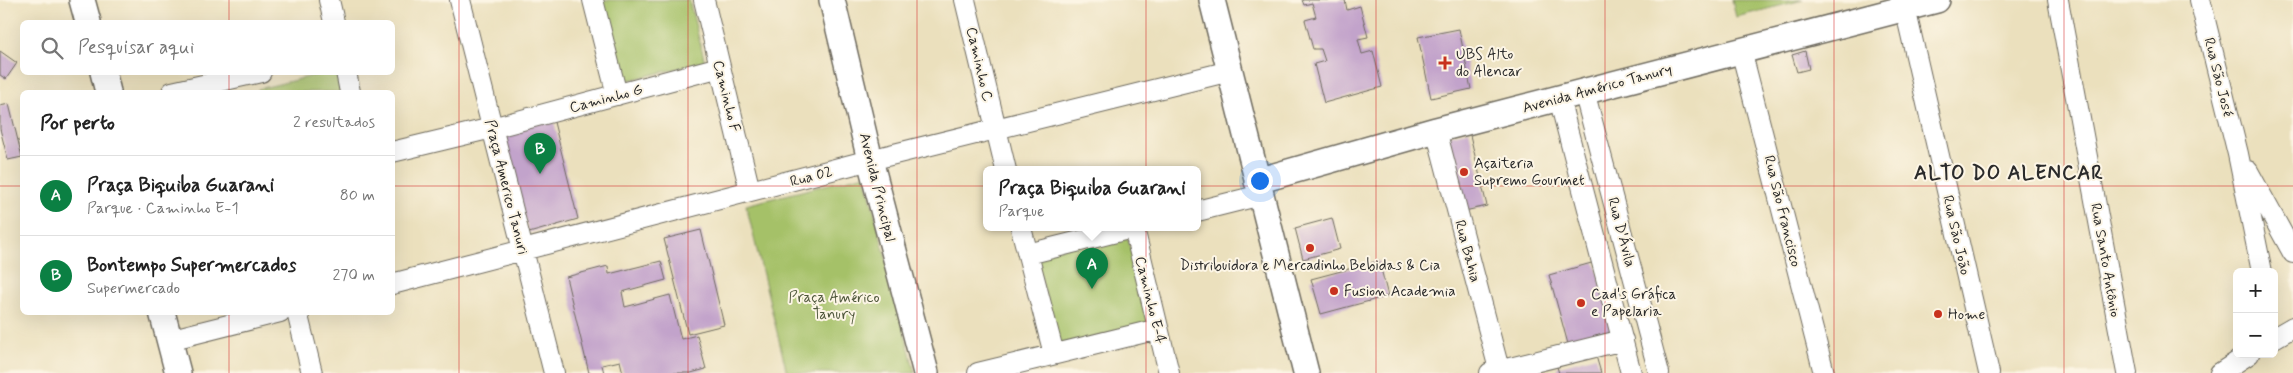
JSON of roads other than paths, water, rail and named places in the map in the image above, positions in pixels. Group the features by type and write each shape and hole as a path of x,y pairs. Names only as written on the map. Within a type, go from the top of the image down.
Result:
{"street":[{"path":"82,0 87,20"},
{"path":"329,0 334,20"},
{"name":"Praça Americo Tanuri","path":"460,0 523,251 550,372"},
{"path":"593,0 617,95"},
{"name":"Caminho F","path":"704,0 750,191"},
{"name":"Avenida Principal","path":"832,0 870,160 926,373"},
{"name":"Caminho C","path":"966,0 1005,166"},
{"path":"1212,0 1306,373"},
{"name":"Avenida Américo Tanury","path":"1259,188 1436,130 1937,0"},
{"name":"Rua Santo Antônio","path":"2058,0 2127,373"},
{"name":"Rua São José","path":"2200,0 2238,154 2261,268"},
{"name":"Rua São João","path":"1905,8 1989,373"},
{"name":"Rua São Francisco","path":"1741,50 1824,373"},
{"name":"Caminho G","path":"395,151 492,128 720,67"},
{"name":"Rua 02","path":"395,283 870,160 1230,71"},
{"path":"104,75 108,90"},
{"path":"347,75 350,90"},
{"path":"186,90 250,81"},
{"name":"Rua D'Ávila","path":"1584,91 1659,373"},
{"name":"Rua D'Ávila","path":"1558,98 1631,373"},
{"name":"Rua Bahia","path":"1436,130 1496,372"},
{"name":"Rua São José","path":"2238,154 2293,254"},
{"path":"1201,210 1259,188"},
{"path":"1022,231 1054,354"},
{"path":"1028,254 1121,231"},
{"name":"Caminho E-4","path":"1134,231 1169,373"},
{"path":"1612,300 1637,292"},
{"path":"163,315 178,373"},
{"path":"169,340 268,315"},
{"path":"298,315 312,373"},
{"path":"2278,334 2293,327"},
{"path":"978,373 1158,329"},
{"path":"1496,372 1623,340"},
{"path":"2220,373 2243,358"}],"place":[{"name":"UBS Alto do Alencar","path":"1445,63"},
{"name":"Açaiteria Supremo Gourmet","path":"1464,172"},
{"name":"Bontempo Supermercados","path":"540,174"},
{"name":"Distribuidora e Mercadinho Bebidas & Cia","path":"1310,248"},
{"name":"Praça Biquiba Guarani","path":"1092,289"},
{"name":"Fusion Academia","path":"1334,291"},
{"name":"Cad's Gráfica e Papelaria","path":"1581,303"},
{"name":"Home","path":"1938,314"}],"district":[{"name":"ALTO DO ALENCAR","path":"2009,172"}],"park label":[{"name":"Praça Américo Tanury","path":"834,306"}]}
